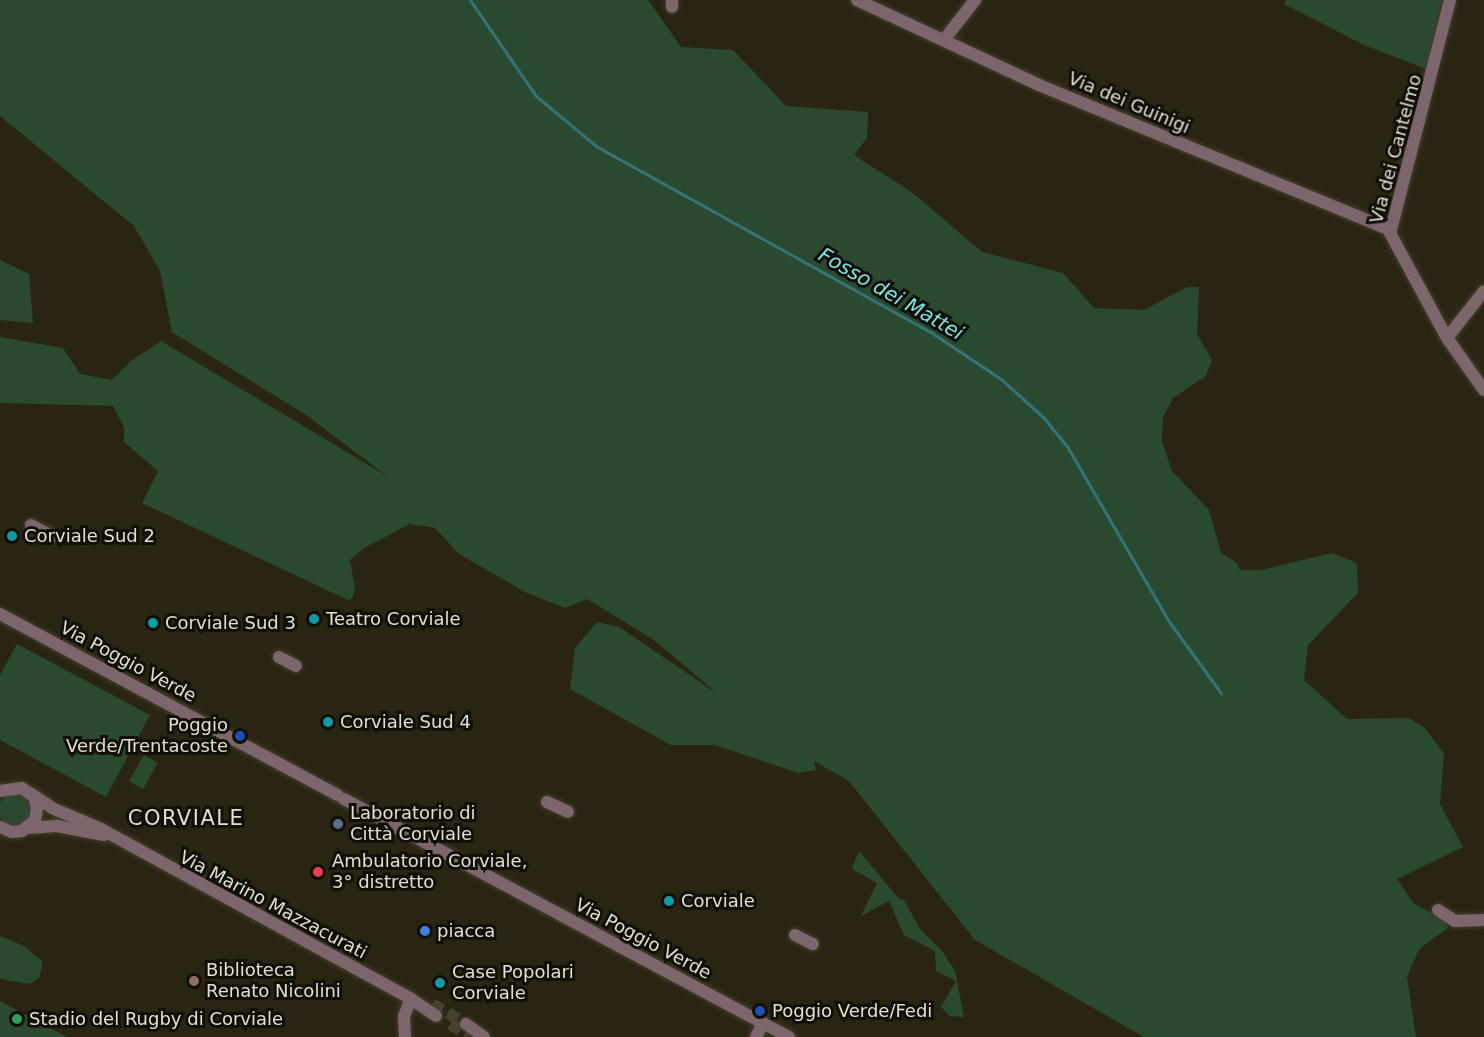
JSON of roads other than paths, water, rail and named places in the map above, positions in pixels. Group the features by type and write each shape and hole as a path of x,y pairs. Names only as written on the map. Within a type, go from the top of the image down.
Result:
{"street":[{"name":"Via dei Guinigi","path":"857,0 1137,127 1390,230"},
{"path":"944,40 975,0"},
{"name":"Via dei Cantelmo","path":"1450,0 1431,86 1390,230 1447,338 1484,390"},
{"path":"1447,338 1484,291"},
{"path":"31,525 52,536"},
{"name":"Via Poggio Verde","path":"0,614 787,1036"},
{"path":"279,657 296,666"},
{"path":"0,791 18,786 30,793 37,808 27,828"},
{"name":"Via Marino Mazzacurati","path":"30,793 52,808 92,825 434,1010"},
{"path":"547,802 568,812"},
{"name":"Via Marino Mazzacurati","path":"4,832 27,828 63,827 111,837"},
{"path":"1438,910 1455,921 1484,920"},
{"path":"795,935 813,944"},
{"path":"405,1037 404,1016 415,1001"},
{"path":"756,1037 763,1023"}],"waterway":[{"name":"Fosso dei Mattei","path":"470,0 536,96 596,146 929,331 1001,379 1044,418 1068,448 1170,623 1221,693"}],"tunnel":[{"path":"432,1004 466,1024"},
{"path":"450,1024 470,1035"}],"place":[{"name":"Corviale Sud 2","path":"12,536"},
{"name":"Teatro Corviale","path":"314,619"},
{"name":"Corviale Sud 3","path":"153,623"},
{"name":"Corviale Sud 4","path":"328,722"},
{"name":"Poggio Verde/Trentacoste","path":"240,736"},
{"name":"Laboratorio di Città Corviale","path":"338,824"},
{"name":"Ambulatorio Corviale, 3° distretto","path":"318,872"},
{"name":"Corviale","path":"669,901"},
{"name":"piacca","path":"425,931"},
{"name":"Biblioteca Renato Nicolini","path":"194,981"},
{"name":"Case Popolari Corviale","path":"440,983"},
{"name":"Poggio Verde/Fedi","path":"760,1011"},
{"name":"Stadio del Rugby di Corviale","path":"17,1019"}],"district":[{"name":"CORVIALE","path":"186,818"}]}
